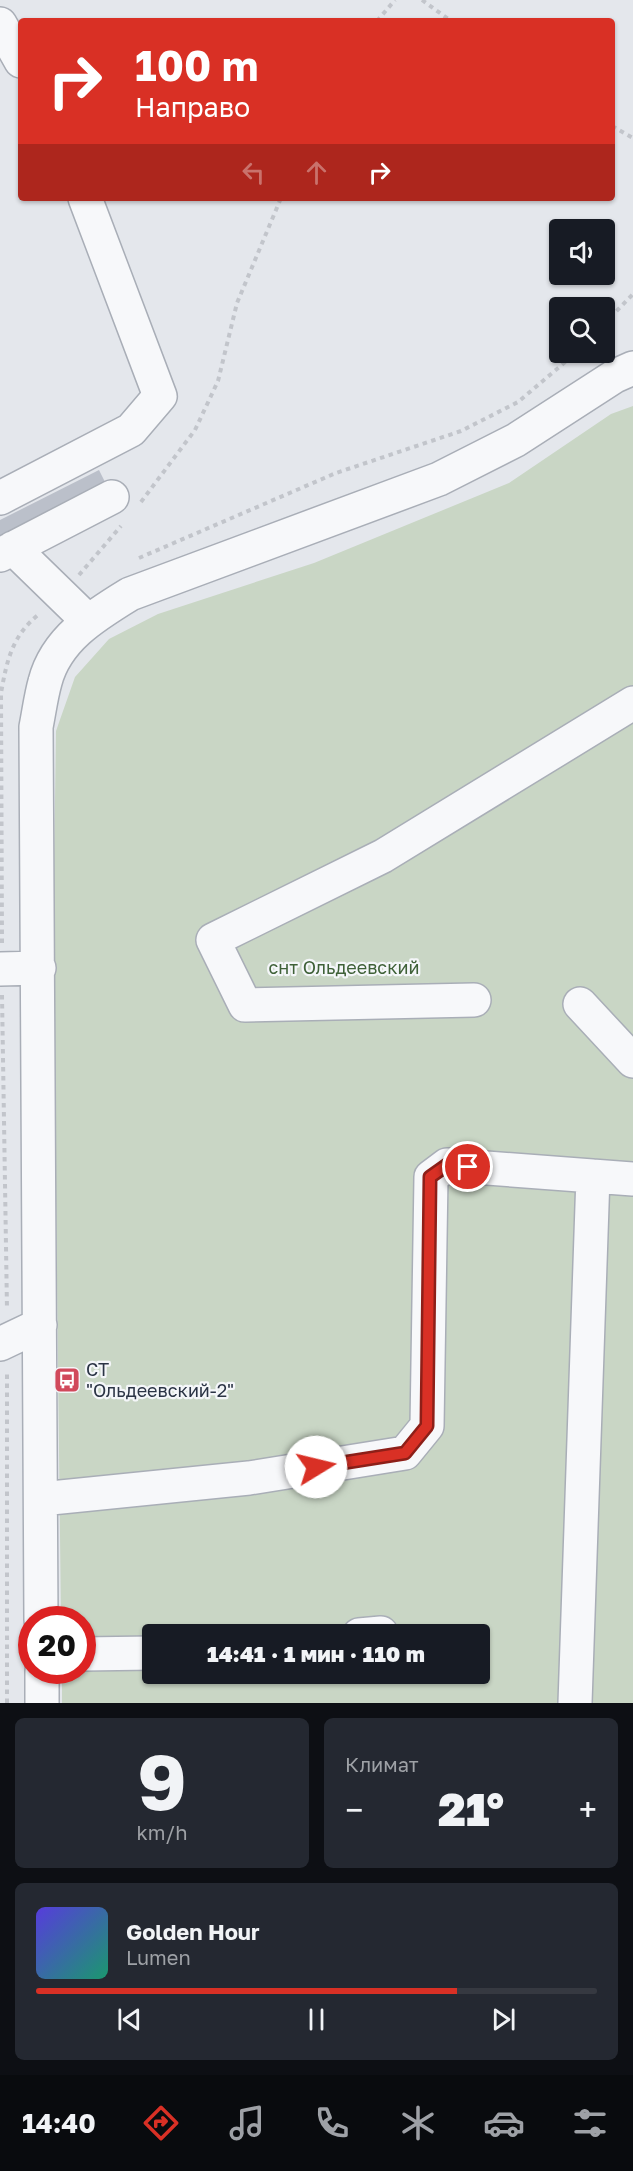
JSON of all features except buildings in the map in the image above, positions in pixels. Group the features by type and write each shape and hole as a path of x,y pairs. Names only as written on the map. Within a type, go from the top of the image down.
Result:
{"street":[{"path":"0,24 18,56"},
{"path":"0,498 131,430 160,396 86,201"},
{"path":"41,1606 36,728 45,680 49,671 58,653 87,620 130,594 439,479 516,440 615,376 633,368"},
{"path":"87,620 7,551 112,497"},
{"path":"474,1000 245,1005 213,940 383,855 633,703"},
{"path":"0,969 39,968"},
{"path":"580,1004 633,1060"},
{"path":"41,1499 249,1478 405,1453 427,1426 430,1177 447,1165 633,1179"},
{"path":"575,1703 594,1176"},
{"path":"4,1343 40,1325"},
{"path":"96,1654 142,1653"},
{"path":"42,1684 42,1703"}],"path":[{"path":"380,18 395,0"},
{"path":"422,0 448,18"},
{"path":"615,128 633,138"},
{"path":"615,313 633,294"},
{"path":"134,560 175,540 336,473 461,431 518,402 564,363"},
{"path":"4,1343 7,1703"}],"green space":[{"name":"снт Ольдеевский","path":"633,406 633,1703 62,1703 62,1684 96,1684 96,1606 61,1606 53,942 56,731 75,677 109,639 158,614 314,563 509,483 611,414"}],"place":[{"name":"СТ \"Ольдеевский-2\"","path":"67,1380"}],"route":[{"path":"316,1467 405,1453 427,1426 430,1177 447,1165 468,1167"}]}
